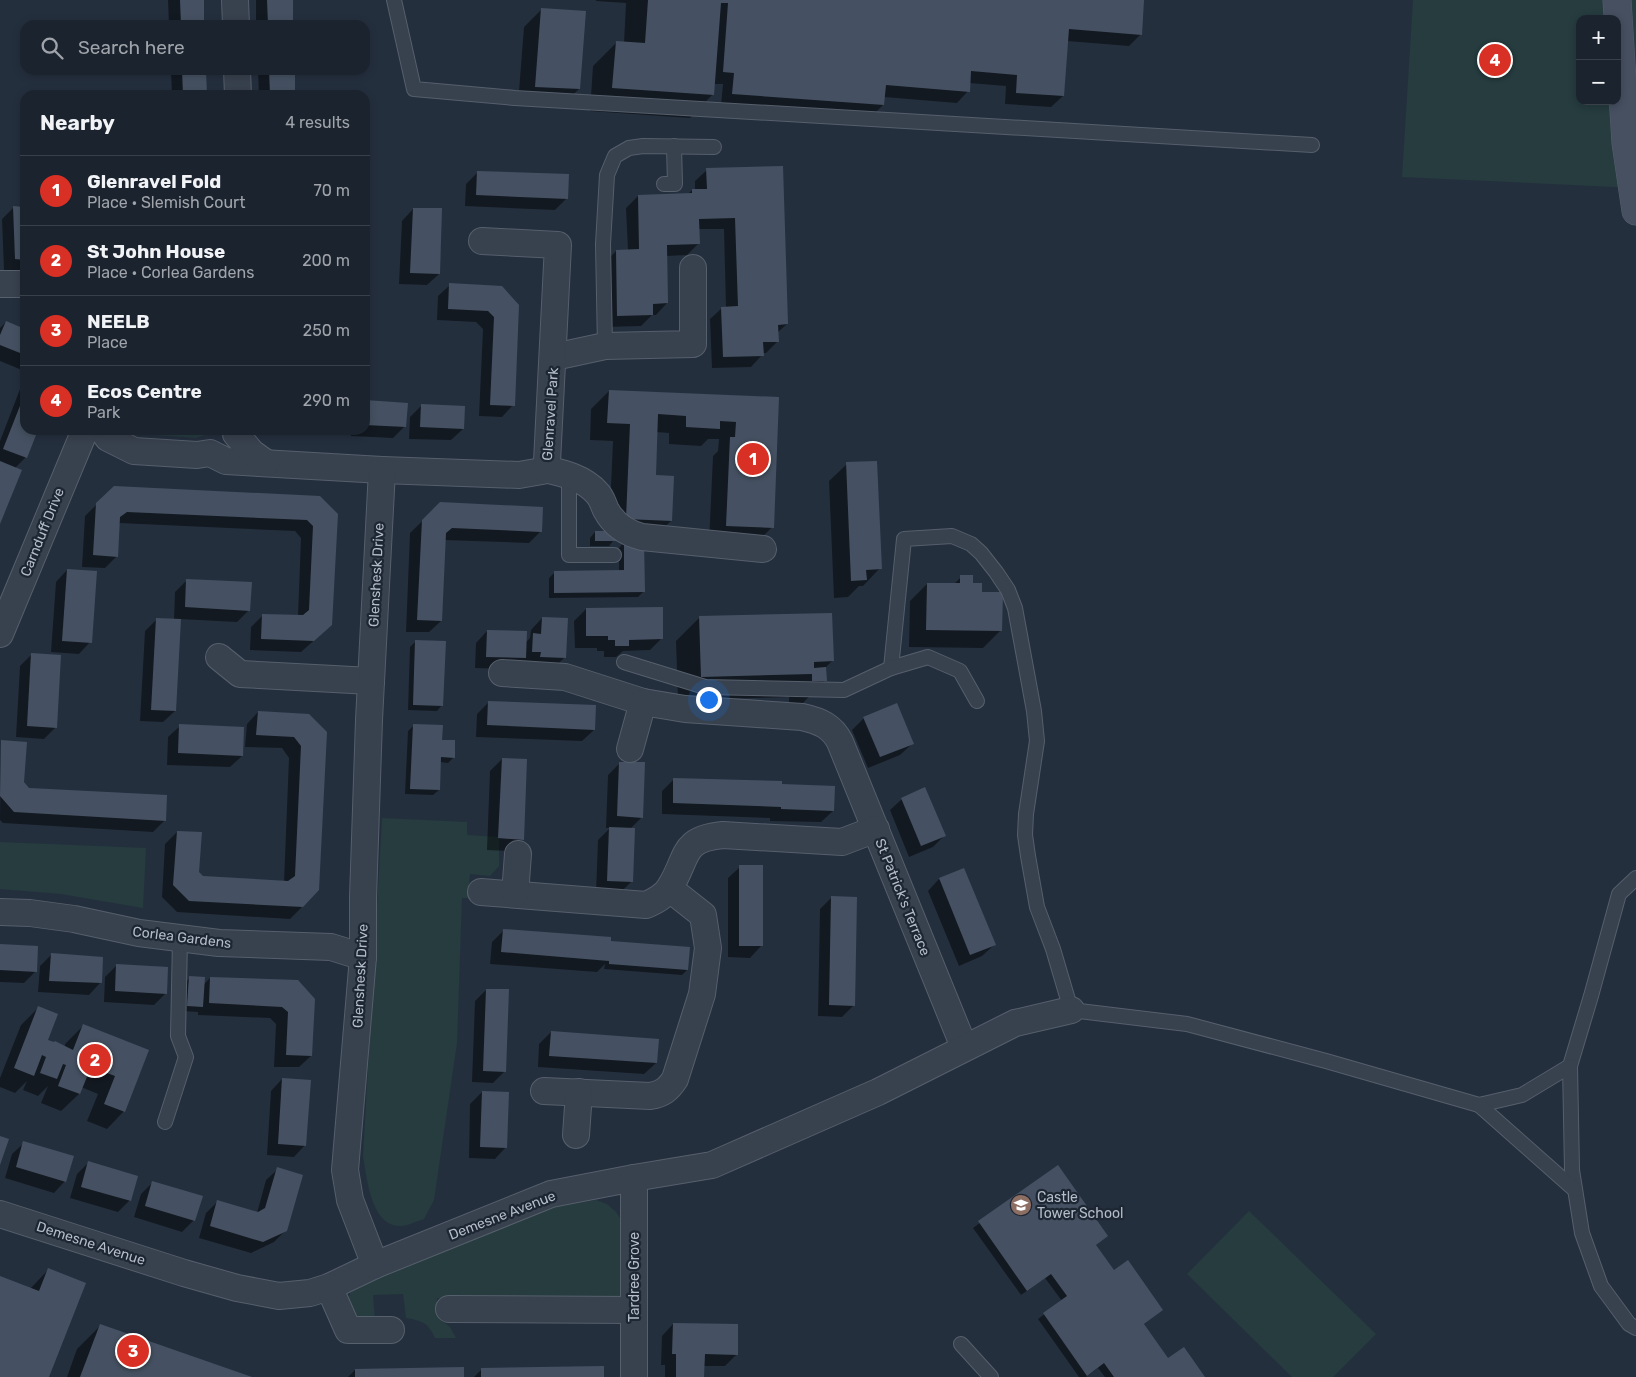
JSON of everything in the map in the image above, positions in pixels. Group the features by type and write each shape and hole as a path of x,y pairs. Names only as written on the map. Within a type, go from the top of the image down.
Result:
{"street":[{"path":"236,0 236,20"},
{"path":"1617,0 1626,143 1636,210"},
{"path":"237,75 238,90"},
{"name":"Glenravel Park","path":"482,241 558,245 554,357 547,462 557,472"},
{"path":"554,357 605,346 694,344 693,268"},
{"path":"0,284 20,284"},
{"name":"Carnduff Drive","path":"0,634 82,435"},
{"name":"Glenravel Park","path":"106,435 108,438 134,451 197,455 210,453 226,461 382,470 520,475 542,471 557,472"},
{"path":"210,453 225,447 234,435"},
{"path":"238,435 252,453 266,463"},
{"name":"Glenshesk Drive","path":"375,1265 350,1200 345,1170 363,957 362,898 382,470"},
{"path":"557,472 595,490 613,520 628,533 642,537 762,549"},
{"path":"220,657 240,674 371,681"},
{"path":"502,673 565,677 644,702 685,709 802,717 822,722 836,733 876,830"},
{"path":"630,749 644,702"},
{"name":"St Patrick's Terrace","path":"481,892 646,905 658,900 670,888 687,850 706,836 723,834 842,842 876,830 964,1047"},
{"path":"515,894 518,854"},
{"path":"544,1090 650,1096 669,1089 675,1080 702,994 708,948 703,915 670,888"},
{"name":"Corlea Gardens","path":"0,912 30,913 74,919 139,933 220,943 330,947 363,957"},
{"name":"Demesne Avenue","path":"0,1214 237,1288 279,1296 310,1293 329,1287 375,1265 551,1194 712,1165 878,1092 964,1047 1015,1023 1071,1010"},
{"path":"576,1135 579,1092"},
{"name":"Tardree Grove","path":"634,1178 634,1377"},
{"path":"329,1287 348,1330 391,1330"},
{"path":"463,1316 633,1310"}],"lane":[{"path":"394,0 414,89 515,98 1312,146"},
{"path":"664,184 675,184 674,146"},
{"path":"605,346 603,244 607,175 615,156 629,148 714,147"},
{"path":"557,472 570,555 614,555"},
{"path":"891,668 904,539 952,536 971,544 981,553 1008,590 1017,616 1036,719 1037,741 1026,814 1025,835 1037,907 1054,949 1071,1010 1188,1024 1479,1105 1575,1190"},
{"path":"624,662 706,687 844,690 891,668 928,657 960,671 977,701"},
{"path":"1636,878 1619,894 1570,1066 1572,1170 1582,1233 1601,1286 1629,1324 1636,1328"},
{"path":"165,1122 186,1057 178,1036 180,938"},
{"path":"1479,1105 1522,1095 1570,1066"},
{"path":"961,1344 991,1377"}],"green space":[{"path":"1413,0 1636,0 1636,188 1402,177"},
{"path":"156,435 205,435 196,438"},
{"path":"382,818 467,822 467,835 499,837 499,866 490,876 470,874 468,898 462,898 457,1043 434,1200 424,1219 401,1226 391,1224 383,1219 377,1210 372,1200 363,1156"},
{"path":"0,842 146,848 143,908 61,894 0,889"},
{"path":"596,1200 607,1204 616,1212 623,1223 623,1297 437,1298 437,1317 450,1327 456,1338 435,1338 430,1329 424,1324 417,1320 406,1318 403,1294 373,1295 375,1320 358,1319 346,1305 350,1293 390,1269 541,1209"},
{"path":"1249,1211 1376,1334 1333,1377 1292,1377 1187,1274"}],"building":[{"path":"180,0 204,0 204,20 181,20"},
{"path":"267,0 293,0 293,20 268,20"},
{"path":"648,0 1144,0 1142,35 1069,29 1064,96 1016,93 1017,75 971,71 970,92 886,85 884,105 732,94 734,73 723,72 728,3 721,3 714,95 612,88 616,41 645,43"},
{"path":"541,8 586,11 580,89 535,87"},
{"path":"182,75 206,75 207,90 183,90"},
{"path":"269,75 295,75 295,90 270,90"},
{"path":"783,166 788,324 778,325 779,342 763,342 764,356 723,357 721,307 738,306 735,218 699,219 700,244 667,245 668,303 653,304 653,315 617,316 616,250 639,249 638,195 692,193 692,189 707,189 706,168"},
{"path":"477,171 569,174 568,199 476,195"},
{"path":"13,206 20,207 20,260 15,259"},
{"path":"413,208 442,208 440,274 410,273"},
{"path":"449,283 502,286 519,305 515,406 490,405 494,317 488,311 448,309"},
{"path":"6,321 20,327 20,353 0,345 0,335"},
{"path":"609,390 779,397 774,528 726,526 730,437 735,437 736,422 720,421 720,429 686,427 686,416 658,414 656,475 674,476 672,521 626,519 630,424 607,423"},
{"path":"370,400 408,403 406,427 370,425"},
{"path":"421,404 465,406 464,429 420,427"},
{"path":"20,406 20,435 36,435 27,458 3,449"},
{"path":"0,461 22,470 0,524"},
{"path":"877,461 882,569 866,570 867,580 851,581 846,462"},
{"path":"114,486 320,496 338,514 332,625 314,641 261,639 262,614 303,615 309,610 313,526 307,520 127,512 120,517 118,557 93,555 96,503"},
{"path":"440,502 543,507 542,532 452,528 446,533 442,621 417,620 422,520"},
{"path":"595,531 615,531 616,541 595,541"},
{"path":"624,541 644,541 645,592 554,593 554,571 624,570"},
{"path":"67,569 97,571 92,643 62,641"},
{"path":"960,575 973,575 973,583 982,583 982,592 1003,592 1002,631 926,630 927,583 960,583"},
{"path":"186,579 252,582 250,611 185,607"},
{"path":"663,607 663,639 629,640 629,646 615,646 615,640 608,640 608,636 586,636 586,608"},
{"path":"832,613 834,661 814,662 814,668 826,667 827,681 812,681 812,674 701,677 699,616"},
{"path":"542,617 568,618 566,658 540,657 541,652 532,652 533,633 541,634"},
{"path":"156,618 181,619 176,711 151,710"},
{"path":"487,630 527,631 526,658 486,657"},
{"path":"415,640 446,641 443,706 413,705"},
{"path":"31,653 61,655 57,728 27,726"},
{"path":"488,701 596,705 595,730 487,725"},
{"path":"897,703 914,744 880,757 863,717"},
{"path":"258,711 309,714 327,732 319,890 303,907 189,901 173,885 177,831 202,832 199,872 203,876 288,881 295,876 301,746 294,737 256,735"},
{"path":"179,724 244,727 243,756 178,753"},
{"path":"413,724 443,725 442,740 455,740 455,758 441,757 440,790 410,789"},
{"path":"1,740 27,742 24,782 29,788 167,795 166,821 14,812 0,796"},
{"path":"502,758 527,759 524,840 498,838"},
{"path":"619,762 645,762 643,818 617,816"},
{"path":"673,778 782,781 782,784 835,786 834,811 673,803"},
{"path":"925,787 946,836 921,846 901,798"},
{"path":"609,827 635,828 633,882 607,881"},
{"path":"739,865 763,865 763,946 739,946"},
{"path":"964,868 996,945 970,955 939,878"},
{"path":"831,896 857,897 855,1006 829,1005"},
{"path":"503,929 611,937 611,941 690,947 688,970 609,964 609,961 501,952"},
{"path":"0,944 38,946 37,972 0,970"},
{"path":"51,953 103,957 102,983 49,981"},
{"path":"116,964 168,967 167,994 115,991"},
{"path":"189,976 205,977 203,1007 187,1006"},
{"path":"210,977 298,980 315,999 312,1056 286,1055 288,1012 282,1007 209,1003"},
{"path":"486,989 509,989 506,1072 483,1071"},
{"path":"38,1006 58,1014 48,1040 55,1041 73,1050 83,1024 149,1050 125,1112 104,1104 115,1076 91,1067 80,1094 58,1086 66,1065 63,1064 57,1079 40,1073 46,1057 42,1055 34,1076 14,1068"},
{"path":"551,1031 659,1039 657,1063 549,1056"},
{"path":"282,1078 311,1080 306,1146 278,1144"},
{"path":"482,1091 509,1092 507,1148 480,1147"},
{"path":"0,1136 9,1139 0,1165"},
{"path":"23,1141 74,1156 66,1182 16,1167"},
{"path":"88,1161 138,1176 131,1201 81,1187"},
{"path":"1058,1165 1108,1236 1096,1245 1114,1270 1128,1260 1163,1310 1144,1324 1168,1358 1184,1347 1205,1377 1114,1377 1104,1363 1087,1376 1043,1313 1067,1296 1051,1274 1027,1291 978,1221"},
{"path":"277,1167 303,1175 287,1231 263,1242 210,1226 217,1200 258,1212 265,1208"},
{"path":"152,1181 203,1196 195,1221 145,1206"},
{"path":"48,1268 86,1283 49,1377 0,1377 0,1276 39,1291"},
{"path":"673,1323 738,1324 738,1355 705,1354 704,1377 676,1377 676,1354 672,1354"},
{"path":"100,1324 252,1377 80,1377"},
{"path":"604,1366 604,1377 481,1377 481,1368"},
{"path":"464,1367 464,1377 355,1377 355,1369"}],"place":[{"name":"Ecos Centre","path":"1495,60"},
{"name":"Glenravel Fold","path":"753,459"},
{"name":"St John House","path":"95,1060"},
{"name":"Castle Tower School","path":"1021,1205"},
{"name":"NEELB","path":"133,1351"}]}
